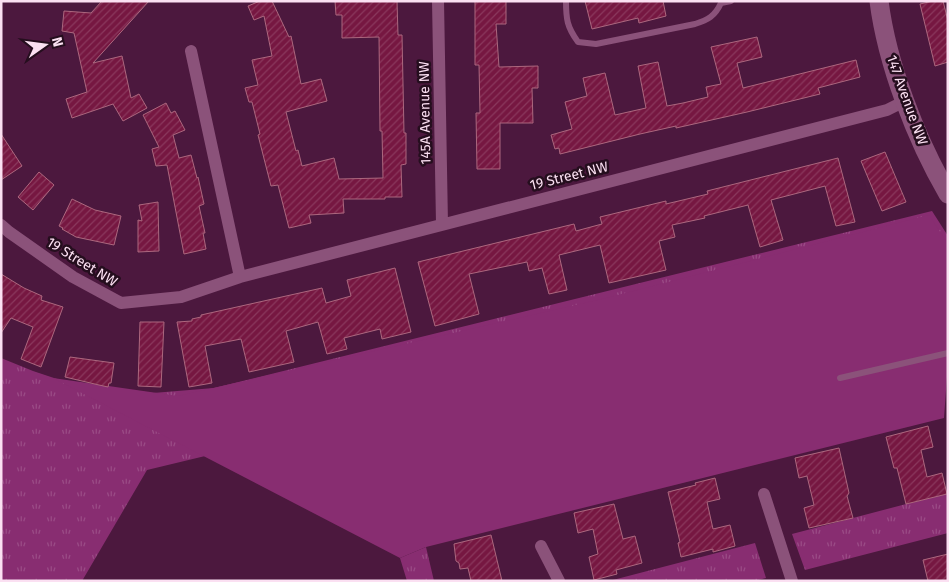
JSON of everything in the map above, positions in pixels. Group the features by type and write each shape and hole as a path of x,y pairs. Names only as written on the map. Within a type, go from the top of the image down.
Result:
{"street":[{"name":"145A Avenue NW","path":"438,1 442,224"},
{"name":"147 Avenue NW","path":"880,1 890,55 905,101 922,145 948,194"},
{"path":"190,51 240,278"},
{"name":"19 Street NW","path":"1,225 73,277 121,303 181,297 240,278 442,224 887,110 905,101"},
{"path":"764,494 792,581"},
{"path":"541,546 559,581"}],"lane":[{"path":"566,1 566,16 569,30 578,42 596,44 695,24 710,19 722,3 731,1"},
{"path":"840,378 948,353"}],"green space":[{"path":"932,211 948,236 948,277 147,470 82,581 1,581 1,358 63,381 153,393 214,388"},
{"path":"929,215 948,244 948,363 944,418 426,547 400,558 53,378 178,396 606,298"},
{"path":"948,493 948,533 805,570 792,534"},
{"path":"755,543 766,578 754,581 609,581"},
{"path":"426,547 434,581 407,581 400,558"}],"building":[{"path":"102,1 149,1 93,63 122,56 131,98 139,94 147,108 123,121 113,104 72,118 66,99 87,92 74,33 62,31 64,11 91,13"},
{"path":"260,1 272,1 289,37 291,36 301,84 321,79 327,101 286,112 302,166 334,158 339,179 383,178 382,131 380,131 379,37 342,38 342,15 336,15 335,1 397,1 398,35 402,35 404,133 406,133 406,164 401,165 402,197 343,199 344,213 309,215 311,223 289,228 278,185 271,186 252,102 249,102 245,88 258,85 252,60 272,56 264,16 254,20 248,6"},
{"path":"475,1 506,1 506,24 496,24 499,67 538,66 538,88 532,88 533,123 500,123 500,169 477,169 476,113 480,113 479,65 475,65"},
{"path":"585,1 663,1 666,16 639,23 638,18 592,29"},
{"path":"943,1 948,21 948,62 935,66 920,4"},
{"path":"757,37 762,57 737,63 743,88 856,60 860,77 818,88 820,94 747,112 640,134 560,154 559,148 555,149 551,135 572,129 565,102 587,96 583,78 605,73 615,115 646,108 638,66 658,62 667,106 683,103 708,97 706,87 721,84 711,47"},
{"path":"166,103 171,113 175,111 185,130 173,135 179,158 191,155 204,204 199,206 205,233 203,233 206,249 184,254 167,165 156,166 152,149 159,147 143,115"},
{"path":"1,134 22,166 1,180"},
{"path":"885,152 906,202 882,211 861,161"},
{"path":"838,158 855,222 836,226 825,186 771,200 783,240 760,247 748,205 704,216 705,218 672,225 675,237 659,241 666,270 609,283 600,245 559,255 567,290 549,294 542,268 529,271 527,262 469,274 479,314 435,326 418,262 574,224 576,231 602,224 600,217 666,201 666,204 708,194 707,191"},
{"path":"39,172 54,185 33,210 18,197"},
{"path":"72,199 95,210 121,216 114,245 76,237 59,226"},
{"path":"158,202 159,251 138,252 138,220 142,221 139,205"},
{"path":"395,268 411,332 382,339 380,329 344,338 347,349 327,354 318,322 286,331 294,362 249,372 241,339 205,346 212,383 189,387 177,322 192,321 192,319 201,317 201,315 322,288 326,303 351,296 347,280"},
{"path":"1,274 42,296 41,300 63,307 41,367 21,359 33,327 11,318 1,333"},
{"path":"140,322 164,322 161,387 138,386"},
{"path":"70,357 114,363 111,383 109,383 108,387 65,377"},
{"path":"928,426 933,447 921,450 927,477 942,473 947,494 906,504 897,468 894,468 886,437"},
{"path":"839,448 849,493 847,496 853,518 809,528 804,508 814,505 807,476 799,478 795,458"},
{"path":"715,478 720,499 707,502 713,529 730,525 735,546 681,557 678,543 680,542 668,492"},
{"path":"614,504 623,539 635,536 642,563 616,570 617,574 594,580 589,557 598,554 593,529 578,533 574,513"},
{"path":"491,535 502,581 471,581 468,568 460,569 459,563 456,561 454,544"},
{"path":"948,554 948,581 928,581 923,560"}]}
